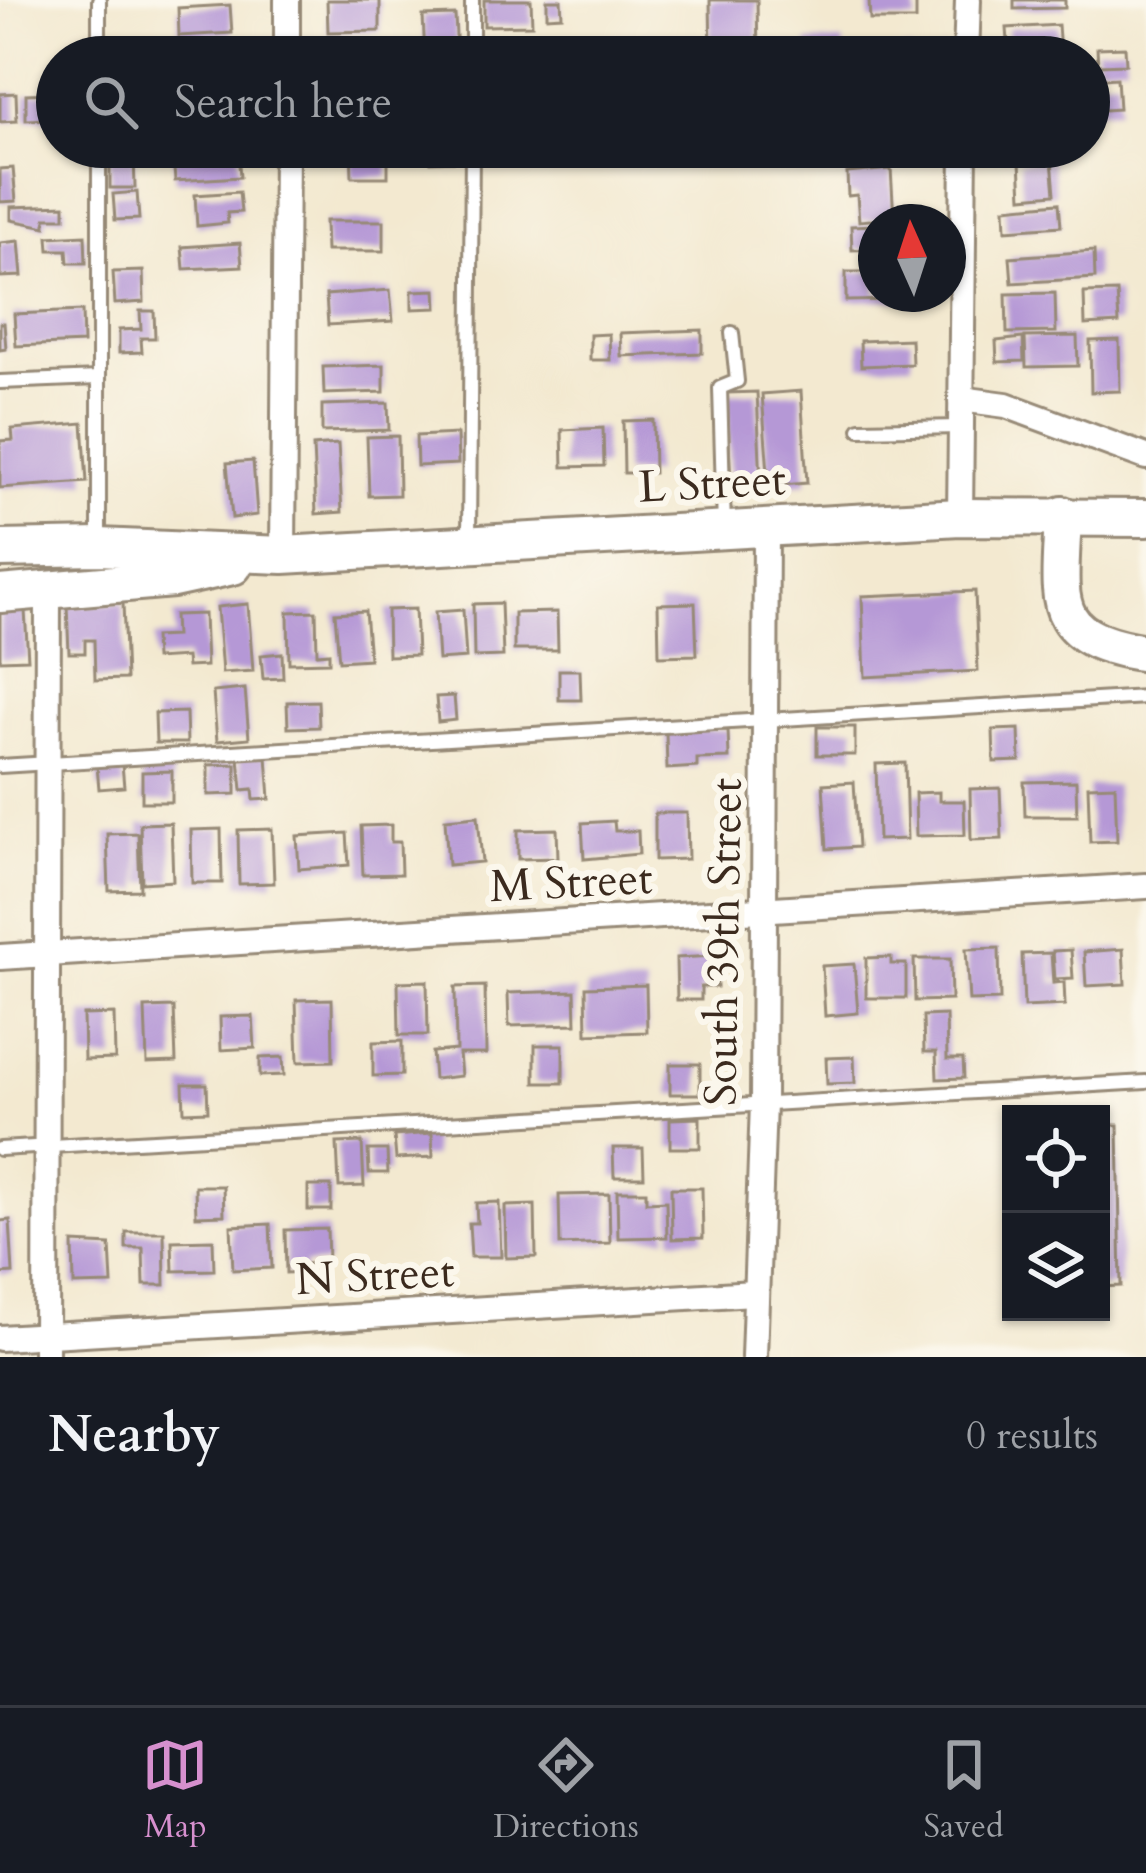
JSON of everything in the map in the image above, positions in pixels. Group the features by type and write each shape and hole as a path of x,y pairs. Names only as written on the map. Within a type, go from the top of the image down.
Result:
{"main road":[{"path":"1064,515 1061,584 1070,622 1096,644 1146,653"},
{"name":"L Street","path":"0,549 99,547 283,555 960,517 1146,518"},
{"name":"L Street","path":"0,594 173,579 283,555"}],"street":[{"path":"286,36 287,0"},
{"path":"967,36 968,0"},
{"path":"283,555 286,168"},
{"path":"960,517 964,168"},
{"path":"961,399 1006,405 1146,458"},
{"name":"South 39th Street","path":"754,1357 763,1103 766,527"},
{"path":"46,1346 48,590"},
{"name":"M Street","path":"0,957 1146,886"},
{"name":"N Street","path":"0,1338 46,1346 754,1293"}],"lane":[{"path":"98,0 99,36"},
{"path":"472,0 472,36"},
{"path":"99,168 99,547"},
{"path":"470,542 472,168"},
{"path":"724,530 720,388 737,381 732,332"},
{"path":"0,382 99,378"},
{"path":"860,429 960,427"},
{"path":"0,766 1146,697"},
{"path":"0,1149 1146,1082"}],"building":[{"path":"327,0 380,0 380,31 328,32"},
{"path":"484,0 531,0 532,25 484,26"},
{"path":"547,0 561,0 562,16 547,17"},
{"path":"710,0 757,0 758,36 711,36"},
{"path":"869,0 916,0 916,20 870,20"},
{"path":"1014,0 1065,0 1065,8 1014,9"},
{"path":"230,5 232,33 179,36 178,8"},
{"path":"455,15 456,36 424,36 423,16"},
{"path":"1058,25 1059,36 1008,36 1007,28"},
{"path":"1125,47 1126,64 1110,65 1110,48"},
{"path":"1110,78 1117,78 1119,109 1110,110"},
{"path":"16,93 17,121 0,122 0,94"},
{"path":"26,94 36,94 36,120 26,120"},
{"path":"13,168 16,201 0,202 0,169"},
{"path":"110,168 134,168 135,188 110,188"},
{"path":"174,168 239,168 240,177 175,181"},
{"path":"352,168 388,168 388,177 352,177"},
{"path":"1020,168 1053,168 1055,194 1022,197"},
{"path":"891,169 893,204 858,204 858,208 857,195 848,196 847,173"},
{"path":"137,192 139,219 115,220 113,194"},
{"path":"239,192 241,212 227,213 228,223 197,226 195,195"},
{"path":"1059,203 1061,226 1006,230 1005,208"},
{"path":"65,205 65,218 46,218 46,227 11,220 11,207"},
{"path":"325,221 384,221 384,251 326,251"},
{"path":"851,226 858,226 858,250 852,250"},
{"path":"85,235 86,263 68,263 67,250 49,250 48,237"},
{"path":"19,241 22,276 0,277 0,243"},
{"path":"240,243 242,266 184,269 182,247"},
{"path":"1094,251 1095,278 1012,283 1010,257"},
{"path":"143,271 144,302 115,304 113,272"},
{"path":"846,272 858,272 858,301 846,301"},
{"path":"390,290 393,321 328,325 326,295"},
{"path":"436,290 437,308 412,309 412,291"},
{"path":"1117,292 1119,323 1085,325 1084,293"},
{"path":"1055,293 1056,332 1007,333 1006,294"},
{"path":"82,311 83,343 16,346 14,314"},
{"path":"140,311 154,311 155,338 141,338 142,352 119,353 119,330 141,329"},
{"path":"0,323 4,323 6,349 0,350"},
{"path":"702,330 702,353 621,356 620,333"},
{"path":"609,334 610,360 590,360 590,335"},
{"path":"1077,336 1078,366 1026,367 1025,337"},
{"path":"1023,338 1024,361 997,362 996,341"},
{"path":"911,339 912,364 861,366 860,341"},
{"path":"1119,340 1120,391 1091,392 1090,341"},
{"path":"384,365 384,392 324,394 323,367"},
{"path":"801,391 807,483 769,486 762,394"},
{"path":"757,392 761,484 731,485 727,393"},
{"path":"388,403 389,430 322,432 322,405"},
{"path":"653,420 654,473 624,473 623,421"},
{"path":"83,423 87,482 0,488 0,441 13,440 12,429"},
{"path":"603,428 604,466 563,467 562,430"},
{"path":"457,434 458,464 417,466 416,436"},
{"path":"398,436 399,495 369,496 367,437"},
{"path":"338,444 342,512 316,514 313,446"},
{"path":"253,461 257,515 232,518 227,463"},
{"path":"975,591 978,671 865,677 862,596"},
{"path":"123,603 126,679 95,680 94,640 85,640 85,653 69,653 67,605"},
{"path":"501,603 503,656 474,657 473,604"},
{"path":"695,603 697,655 659,656 658,604"},
{"path":"248,604 253,671 222,673 217,607"},
{"path":"415,609 417,655 388,656 387,610"},
{"path":"463,610 466,658 438,660 435,612"},
{"path":"25,611 28,659 0,660 0,612"},
{"path":"316,611 317,654 329,653 329,662 289,663 288,612"},
{"path":"365,611 369,659 339,661 335,613"},
{"path":"557,612 558,650 514,650 514,613"},
{"path":"204,614 206,666 187,667 186,657 155,659 154,637 175,636 174,615"},
{"path":"282,653 283,678 263,679 261,655"},
{"path":"559,670 580,670 581,700 559,700"},
{"path":"245,689 249,738 217,741 213,692"},
{"path":"454,696 456,720 438,722 436,697"},
{"path":"318,701 319,727 288,728 287,702"},
{"path":"186,712 187,743 156,743 155,713"},
{"path":"817,727 855,727 855,755 817,755"},
{"path":"1019,729 1020,761 994,762 993,730"},
{"path":"728,730 729,758 697,759 697,767 667,769 666,732"},
{"path":"267,756 270,799 254,800 253,789 242,790 239,758"},
{"path":"905,763 907,839 878,840 876,764"},
{"path":"122,764 124,787 99,789 97,766"},
{"path":"236,764 236,794 208,795 208,765"},
{"path":"172,771 172,802 142,802 142,772"},
{"path":"1076,781 1077,816 1025,816 1024,782"},
{"path":"854,782 858,847 827,849 823,784"},
{"path":"1115,785 1117,841 1090,842 1088,786"},
{"path":"1000,788 1002,839 971,840 970,789"},
{"path":"939,792 939,801 964,801 965,835 916,836 915,793"},
{"path":"655,813 687,813 688,859 655,860"},
{"path":"478,816 482,862 448,865 445,819"},
{"path":"614,821 615,831 638,831 639,854 584,859 582,823"},
{"path":"171,823 173,881 142,883 140,824"},
{"path":"391,825 391,842 400,842 401,874 363,875 361,826"},
{"path":"221,829 222,883 192,883 191,830"},
{"path":"272,829 274,883 239,884 238,830"},
{"path":"557,829 558,858 518,859 518,830"},
{"path":"138,833 140,890 109,891 107,834"},
{"path":"347,833 349,865 299,869 297,836"},
{"path":"999,948 1000,1000 969,1001 966,949"},
{"path":"1123,949 1125,984 1086,986 1084,952"},
{"path":"1071,950 1073,978 1055,979 1053,951"},
{"path":"1051,953 1053,983 1064,982 1065,1005 1024,1007 1022,954"},
{"path":"716,956 717,987 701,987 701,1000 677,1000 676,958"},
{"path":"891,957 891,964 906,964 906,998 866,998 866,958"},
{"path":"914,959 950,959 951,1000 915,1001"},
{"path":"854,964 858,1013 825,1016 822,966"},
{"path":"427,981 428,1035 399,1035 398,982"},
{"path":"646,985 647,1032 587,1034 586,987"},
{"path":"485,986 486,1054 459,1054 461,1076 434,1079 432,1052 456,1050 455,987"},
{"path":"575,991 576,1024 509,1026 508,993"},
{"path":"332,999 333,1061 298,1062 296,1000"},
{"path":"174,1007 176,1062 147,1063 145,1008"},
{"path":"114,1014 115,1059 84,1060 83,1015"},
{"path":"946,1015 947,1059 963,1059 964,1078 937,1079 936,1052 924,1052 923,1016"},
{"path":"253,1016 255,1048 221,1050 220,1017"},
{"path":"402,1041 402,1075 373,1076 373,1042"},
{"path":"535,1045 563,1045 563,1083 535,1083"},
{"path":"283,1057 284,1075 260,1076 260,1058"},
{"path":"854,1057 855,1083 827,1084 826,1058"},
{"path":"670,1064 700,1064 700,1094 670,1094"},
{"path":"183,1084 207,1084 208,1111 184,1112"},
{"path":"700,1118 700,1148 670,1148 670,1119"},
{"path":"1110,1125 1118,1125 1121,1286 1110,1287"},
{"path":"432,1133 433,1157 396,1159 394,1136"},
{"path":"362,1142 364,1186 339,1187 337,1143"},
{"path":"613,1148 643,1148 644,1177 614,1177"},
{"path":"368,1150 387,1150 388,1173 369,1173"},
{"path":"195,1186 223,1186 224,1215 196,1216"},
{"path":"308,1186 331,1186 331,1210 308,1210"},
{"path":"671,1188 702,1188 703,1238 672,1239"},
{"path":"617,1191 646,1191 646,1202 666,1201 667,1237 618,1238"},
{"path":"609,1194 610,1243 560,1245 559,1195"},
{"path":"499,1202 501,1257 471,1257 469,1223 477,1223 476,1203"},
{"path":"535,1205 536,1257 506,1258 505,1206"},
{"path":"10,1220 13,1273 0,1274 0,1221"},
{"path":"270,1224 272,1268 233,1270 231,1226"},
{"path":"327,1229 328,1263 304,1264 305,1272 286,1273 285,1230"},
{"path":"126,1232 164,1232 165,1285 144,1285 143,1248 126,1248"},
{"path":"213,1240 214,1270 173,1271 172,1241"},
{"path":"73,1243 110,1245 112,1284 74,1285"}]}
